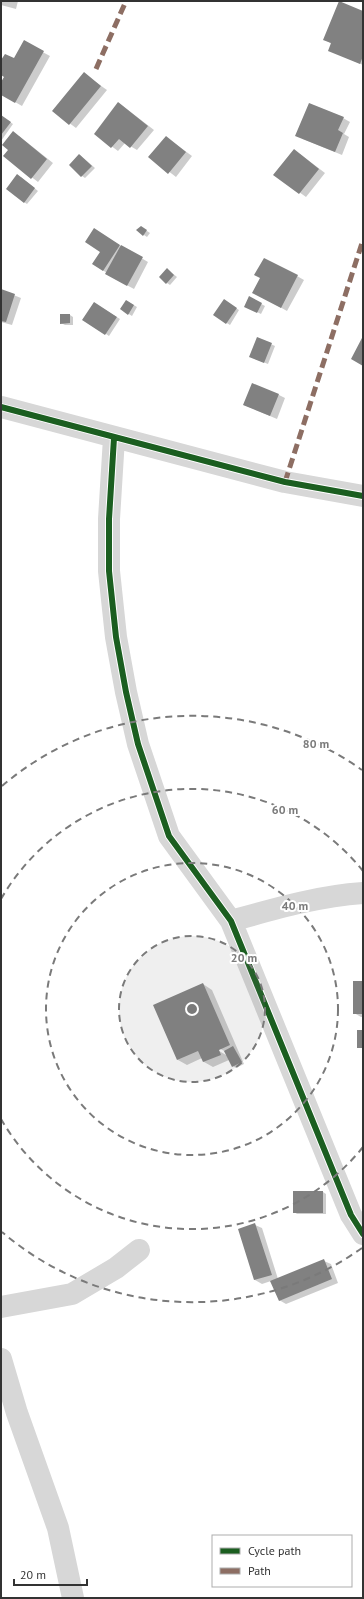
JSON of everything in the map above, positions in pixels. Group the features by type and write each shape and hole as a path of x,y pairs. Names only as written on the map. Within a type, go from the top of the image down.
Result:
{"street":[{"path":"1,407 285,482 363,496"},
{"path":"114,438 109,519 109,570 116,637 138,744 169,836 231,921 351,1214 363,1234"},
{"path":"231,921 292,905 335,896 363,893"},
{"path":"1,1307 72,1294 116,1268 139,1250"},
{"path":"1,1359 58,1528 72,1598"}],"building":[{"path":"339,1 363,11 363,56 360,64 328,51 331,43 323,40"},
{"path":"24,40 44,51 15,103 1,95 1,82 4,77 1,75 1,60 5,54 14,58"},
{"path":"84,72 101,86 69,125 52,111"},
{"path":"118,102 148,126 130,148 119,139 111,148 94,134"},
{"path":"309,103 344,117 338,130 343,133 335,152 295,136"},
{"path":"1,115 11,122 1,135"},
{"path":"13,131 47,159 31,179 3,156 8,150 2,145"},
{"path":"166,136 186,152 168,174 148,157"},
{"path":"294,149 319,169 299,194 273,175"},
{"path":"79,154 92,166 81,177 69,165"},
{"path":"17,174 35,188 24,203 6,189"},
{"path":"141,226 147,230 143,236 136,230"},
{"path":"94,228 120,245 103,271 92,264 100,252 85,242"},
{"path":"121,245 143,257 127,286 105,274"},
{"path":"264,258 298,275 281,308 252,293 260,278 254,275"},
{"path":"167,268 174,275 166,284 159,277"},
{"path":"1,289 15,294 6,322 1,321"},
{"path":"249,296 262,303 257,313 244,307"},
{"path":"224,299 237,308 226,324 213,315"},
{"path":"126,300 134,305 128,315 120,309"},
{"path":"94,302 117,317 105,335 82,320"},
{"path":"60,314 70,314 70,323 60,324"},
{"path":"363,336 363,366 351,359"},
{"path":"257,337 272,343 264,363 249,357"},
{"path":"252,383 279,394 270,416 243,405"},
{"path":"353,981 363,981 363,1014 353,1014"},
{"path":"203,983 230,1045 219,1050 221,1055 203,1062 198,1051 177,1060 153,1005"},
{"path":"357,1030 363,1030 363,1048 357,1048"},
{"path":"233,1046 242,1062 232,1067 224,1051"},
{"path":"293,1191 323,1191 323,1213 293,1213"},
{"path":"255,1223 272,1275 254,1280 238,1229"},
{"path":"324,1259 332,1279 279,1301 270,1281"}],"marked path":[{"path":"96,69 126,1"},
{"path":"285,482 363,240"}],"cycle path":[{"path":"1,407 285,482 363,496"},
{"path":"114,438 109,519 109,571 116,637 126,692 138,744 169,836 231,921 351,1215 363,1234"}]}
